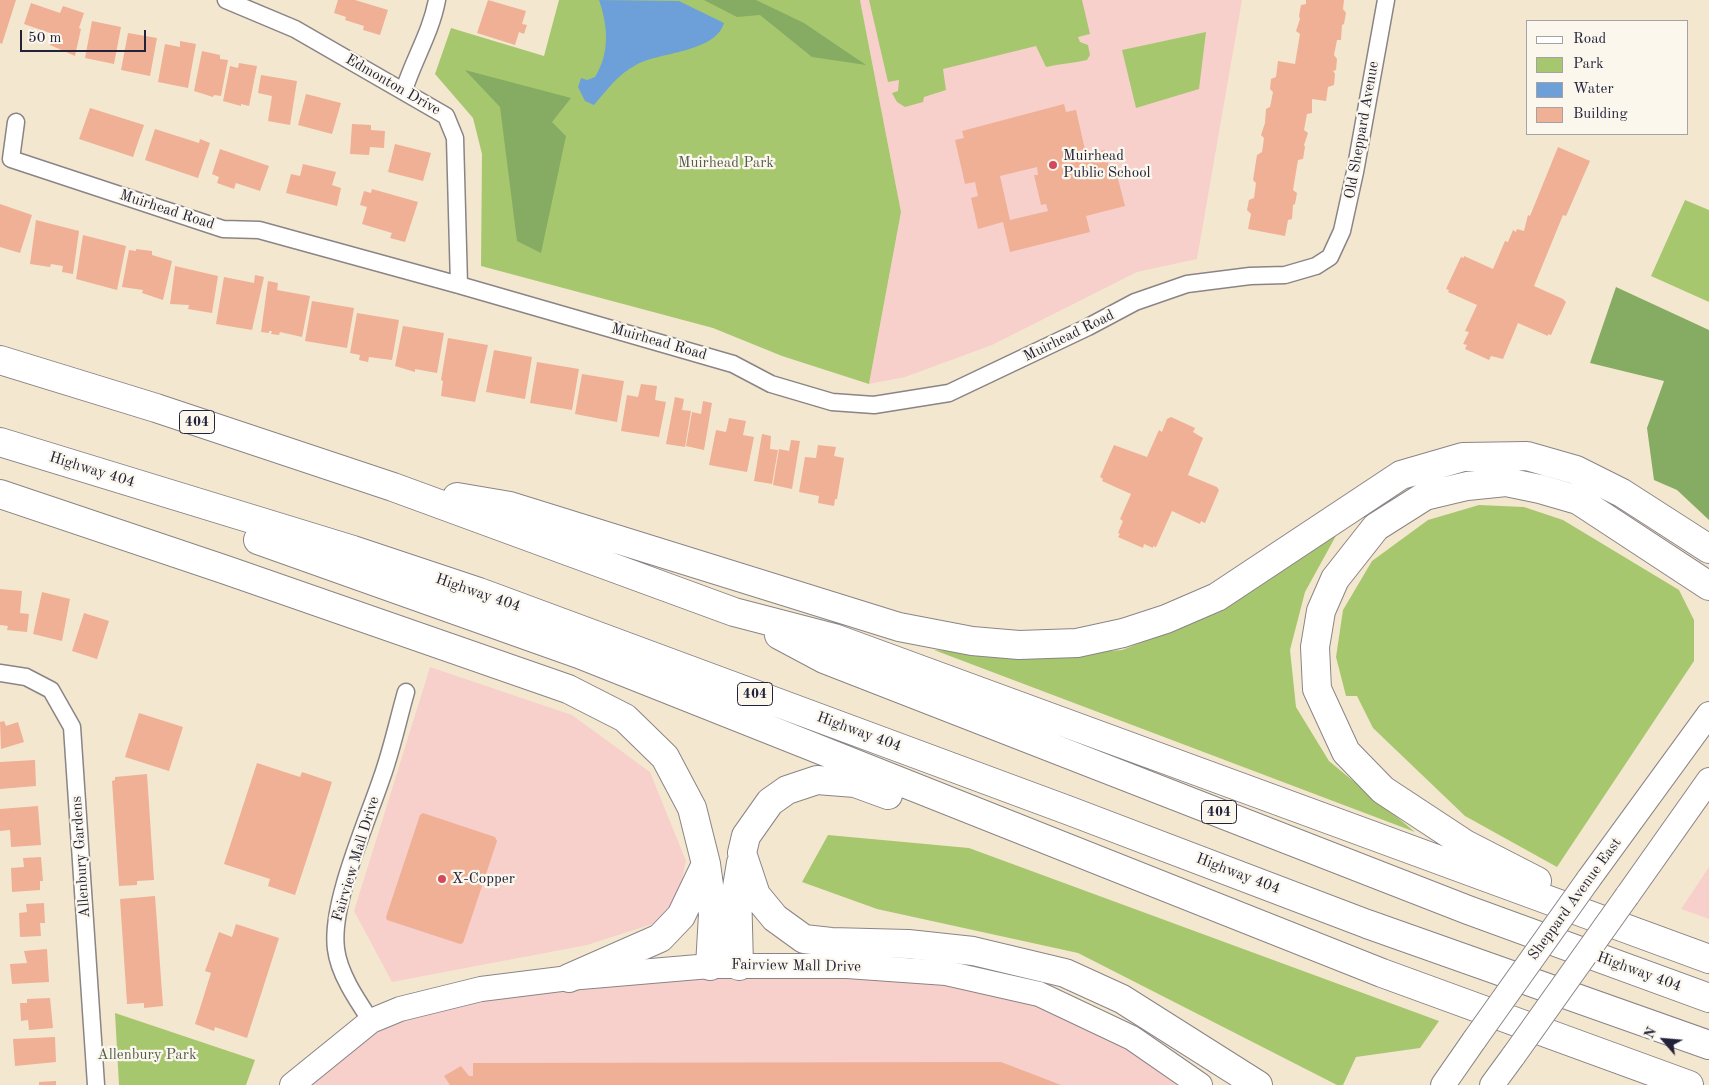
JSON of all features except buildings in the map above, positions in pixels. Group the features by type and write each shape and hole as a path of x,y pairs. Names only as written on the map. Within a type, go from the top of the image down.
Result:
{"highway":[{"name":"Highway 404","path":"0,360 156,408 393,487 734,612 834,638 1709,959"},
{"name":"Highway 404","path":"0,442 353,550 479,592 1052,804 1367,924 1709,1046"},
{"path":"393,487 510,506 900,627 972,641 1019,645 1077,643 1123,633 1166,619 1218,597 1401,475 1463,457 1527,456 1576,470 1622,493 1709,548"},
{"path":"1659,942 1465,844 1383,790 1346,752 1327,714 1317,689 1315,647 1321,611 1335,579 1376,527 1425,496 1467,486 1506,482 1578,500 1709,586"},
{"path":"137,484 194,518 579,654 1382,973 1689,1085"},
{"path":"0,494 226,570 568,689 625,718 665,758 692,808 706,864 713,914 710,966"},
{"name":"Highway 404","path":"734,612 824,659 1468,910 1709,998"},
{"path":"739,966 737,887 746,836 770,802 787,790 817,780 855,783 1034,850 1505,1033 1661,1085"},
{"path":"742,853 756,895 775,918 804,939 908,944 974,951 1065,973 1122,999 1258,1085"},
{"path":"569,978 660,938 681,916 706,864"}],"street":[{"name":"Edmonton Drive","path":"226,0 295,29 404,90 446,116 455,138 460,284"},
{"path":"404,90 412,63 434,17 437,0"},
{"name":"Old Sheppard Avenue","path":"1330,257 1342,232 1351,192 1386,0"},
{"name":"Muirhead Road","path":"16,122 11,159 223,229 259,230 460,284 733,364 771,384 832,402 874,405 949,393 1088,327 1135,302 1187,284 1250,276 1285,275 1316,266 1330,257"},
{"name":"Allenbury Gardens","path":"0,673 26,677 51,690 72,727 96,1085"},
{"name":"Fairview Mall Drive","path":"371,1021 342,972 336,950 334,924 355,855 383,775 406,692"},
{"name":"Sheppard Avenue East","path":"1443,1085 1588,880 1709,714"},
{"path":"1492,1085 1709,780"},
{"name":"Fairview Mall Drive","path":"292,1085 371,1021 400,1009 480,989 569,978 710,966 847,966 946,973 1039,994 1132,1038 1200,1085"}],"shaded area":[{"name":"Muirhead Public School","path":"860,0 1242,0 1197,259 1137,272 992,345 905,377 869,384 901,212"},
{"path":"430,667 572,715 650,772 686,861 677,902 659,922 587,945 392,982 354,911"},
{"path":"1709,867 1709,919 1681,909"},
{"path":"847,966 1039,994 1200,1085 292,1085 351,1035 481,989"}],"green space":[{"name":"Muirhead Park","path":"559,0 860,0 901,212 869,384 782,356 713,328 481,266 482,154 473,118 435,74 451,28 544,56"},
{"path":"704,0 756,0 804,23 866,65 812,57 760,15 737,17"},
{"path":"869,0 1082,0 1090,34 1078,37 1080,42 1088,45 1090,55 1087,60 1046,67 1036,46 943,69 946,90 924,97 923,102 905,107 897,102 892,93 898,91 899,80 888,82"},
{"path":"1206,32 1199,89 1136,108 1122,50"},
{"path":"465,70 571,98 552,122 566,136 541,253 517,241 500,107"},
{"path":"1685,200 1709,210 1709,302 1651,276"},
{"path":"1616,287 1709,330 1709,520 1677,490 1654,480 1647,428 1664,381 1590,363"},
{"path":"1479,505 1524,507 1563,520 1679,590 1694,620 1694,661 1557,867 1465,816 1373,728 1357,696 1346,696 1336,657 1343,610 1372,561 1428,520"},
{"path":"1343,523 1305,592 1290,650 1296,707 1329,761 1415,832 934,650 1041,656 1122,650 1220,612"},
{"path":"828,835 969,848 1439,1021 1420,1048 1356,1057 1343,1085 1337,1085 1078,953 877,909 802,882"},
{"name":"Allenbury Park","path":"115,1013 255,1060 246,1085 119,1085"}],"water":[{"path":"599,0 679,1 724,23 719,33 698,46 636,65 613,83 594,105 585,101 578,87 581,78 587,80 595,77 603,58 606,29"}],"place":[{"name":"Muirhead Public School","path":"1053,165"},
{"name":"X-Copper","path":"442,879"}]}
